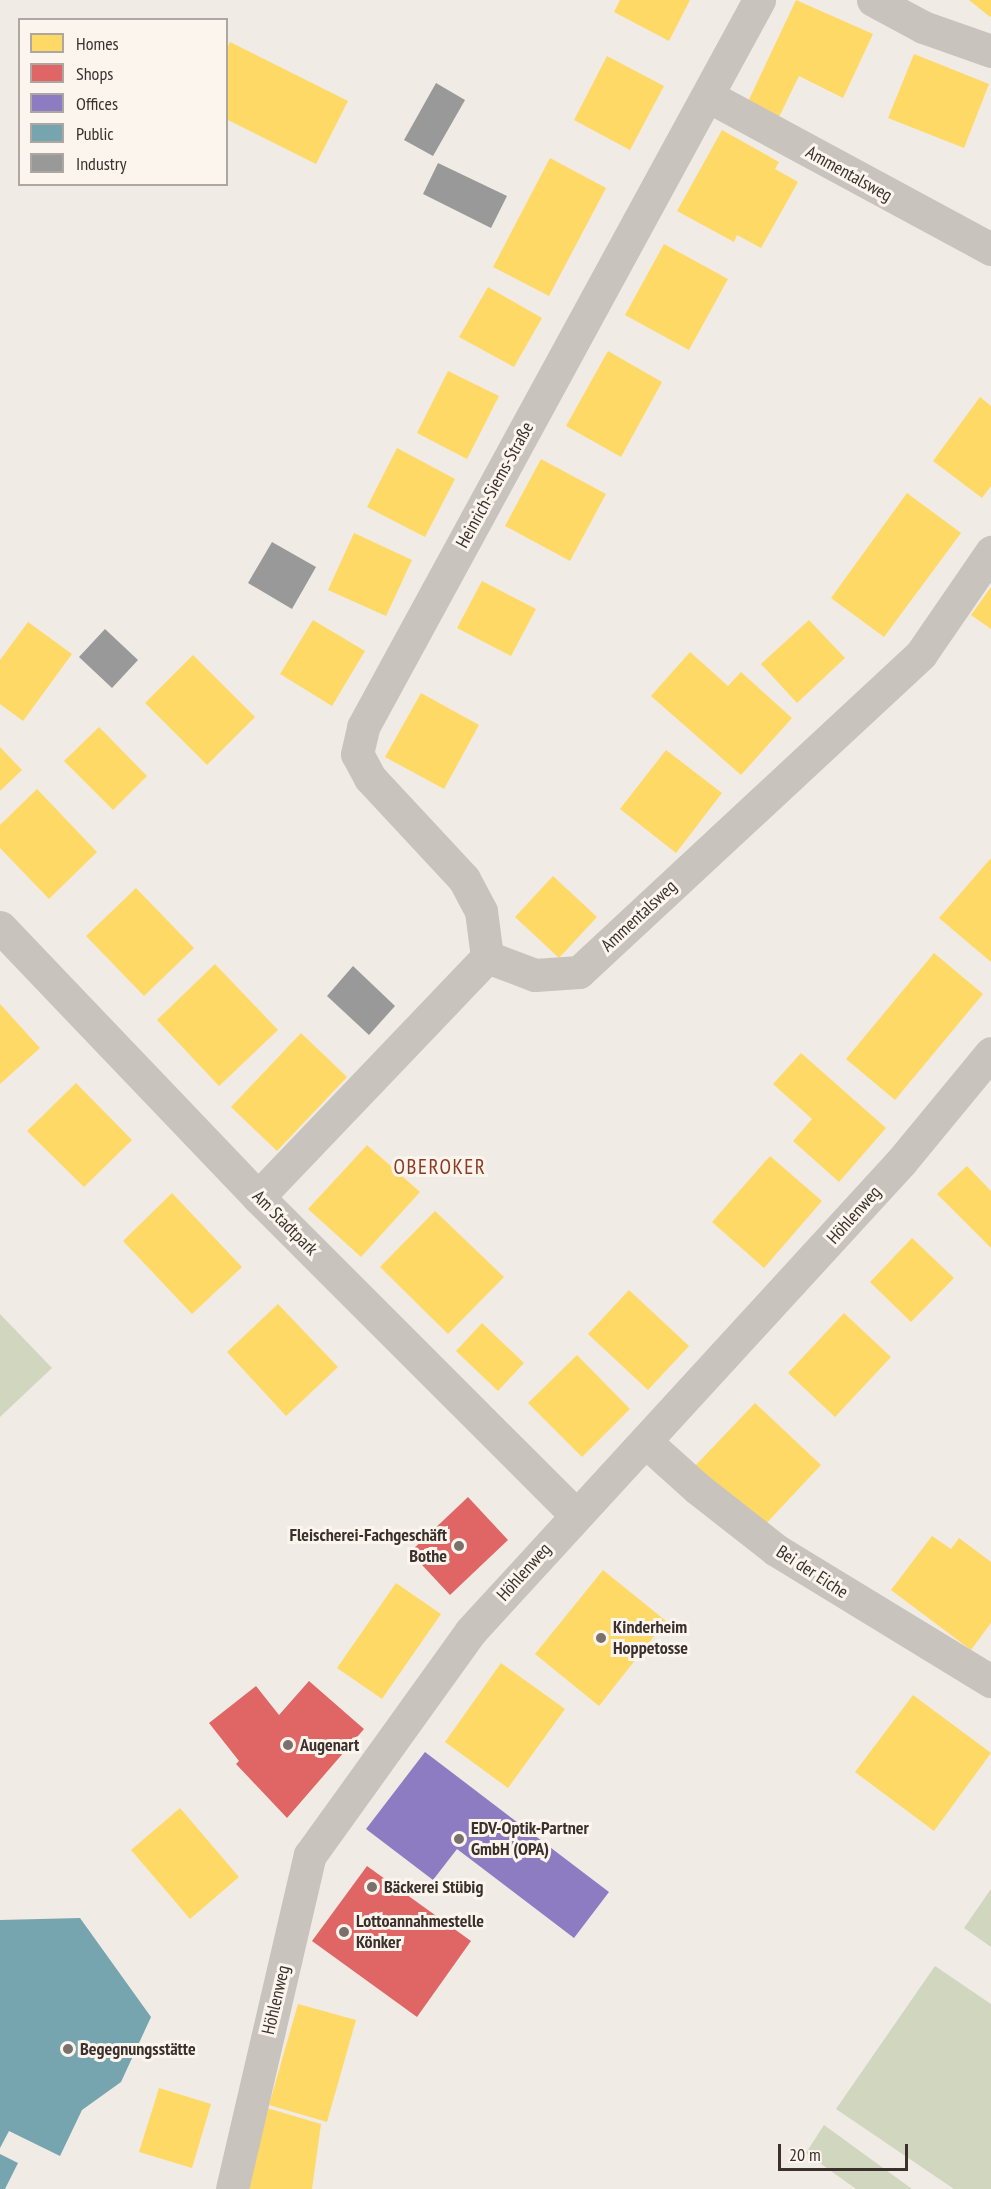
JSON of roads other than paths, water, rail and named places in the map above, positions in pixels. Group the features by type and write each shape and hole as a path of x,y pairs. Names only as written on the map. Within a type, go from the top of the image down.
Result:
{"street":[{"name":"Heinrich-Siems-Straße","path":"487,957 481,911 464,879 370,778 357,754 363,727 759,0"},
{"path":"873,0 923,27 991,51"},
{"name":"Ammentalsweg","path":"708,96 991,249"},
{"name":"Ammentalsweg","path":"487,957 536,975 579,972 921,654 991,552"},
{"name":"Am Stadtpark","path":"0,927 258,1197 575,1514"},
{"path":"258,1197 487,957"},
{"name":"Höhlenweg","path":"232,2189 310,1856 470,1632 575,1514 647,1443 901,1162 991,1053"},
{"name":"Bei der Eiche","path":"647,1443 776,1550 991,1681"}],"place":[{"name":"Fleischerei-Fachgeschäft Bothe","path":"459,1546"},
{"name":"Kinderheim Hoppetosse","path":"601,1638"},
{"name":"Augenart","path":"288,1745"},
{"name":"EDV-Optik-Partner GmbH (OPA)","path":"459,1839"},
{"name":"Bäckerei Stübig","path":"372,1887"},
{"name":"Lottoannahmestelle Könker","path":"344,1932"},
{"name":"Begegnungsstätte","path":"68,2049"}],"district":[{"name":"OBEROKER","path":"440,1167"}]}
